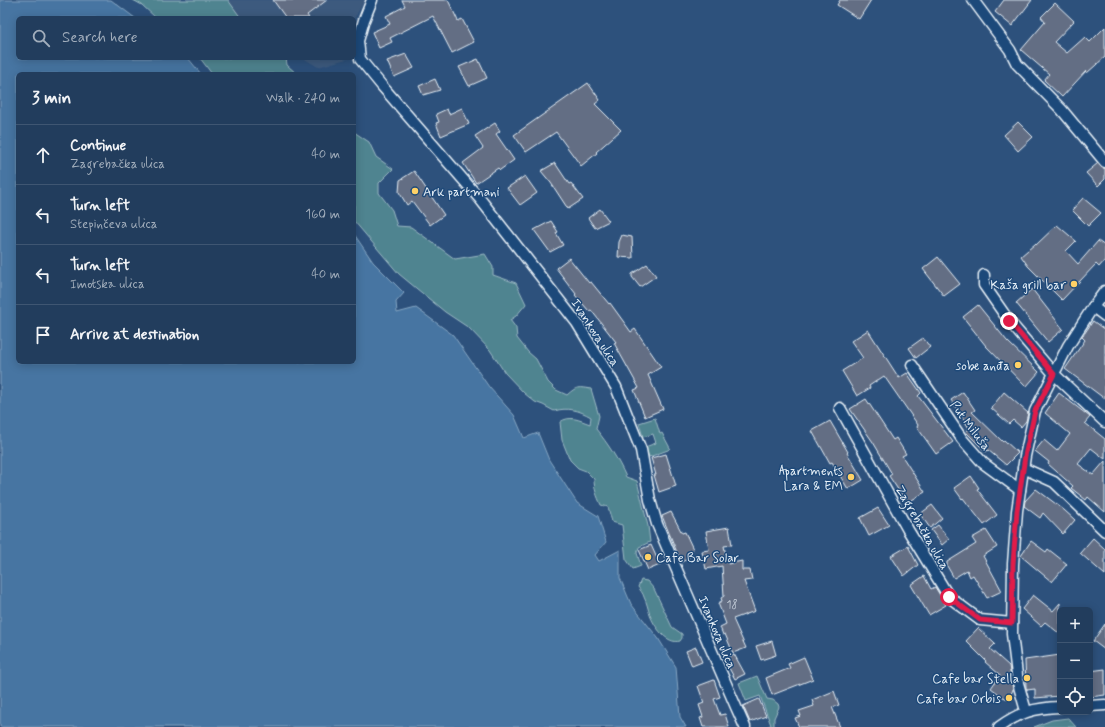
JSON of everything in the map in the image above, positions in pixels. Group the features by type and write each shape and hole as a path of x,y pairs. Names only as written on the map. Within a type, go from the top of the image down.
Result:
{"street":[{"name":"Ivankova ulica","path":"372,0 358,41 360,59 480,199 568,311 577,323 616,387 641,450 650,500 657,524 745,727"},
{"path":"973,0 1010,50 1017,64 1062,110 1105,162"},
{"path":"984,274 984,285 1009,321 1054,374 1105,422"},
{"path":"1026,711 1018,683 1012,634 1013,564 1017,511 1025,456 1035,411 1068,346 1105,291"},
{"path":"1093,307 1105,316"},
{"name":"Put Miluša","path":"912,365 962,439 984,463 1020,490"},
{"name":"Zagrebačka ulica","path":"840,408 908,530 949,597 980,620 1012,623"},
{"path":"1023,468 1054,482 1105,531"},
{"path":"1093,706 1105,705"},
{"path":"999,727 1011,718 1026,711 1047,707 1057,707"}],"shaded area":[{"path":"0,0 111,0 132,16 16,16 16,60 190,60 199,72 16,72 16,364 356,364 356,237 373,262 404,293 396,302 397,313 416,308 453,335 489,387 514,415 524,438 538,433 549,460 577,503 598,516 606,542 595,555 599,561 620,550 620,578 631,604 658,638 676,667 680,717 686,727 0,727"},
{"path":"228,0 365,0 356,16 240,16"},
{"path":"306,60 343,60 318,67"}],"green space":[{"path":"133,0 228,0 240,16 154,16 142,5"},
{"path":"202,60 286,60 287,65 295,72 210,72"},
{"path":"356,133 369,142 376,157 393,169 379,183 379,193 392,210 397,226 411,227 455,259 485,254 493,267 493,275 516,283 526,304 516,316 510,320 516,328 517,338 528,352 536,359 548,382 556,390 567,395 578,388 591,389 599,416 596,429 605,440 620,464 626,477 637,481 648,526 650,542 639,547 637,553 641,566 633,569 626,559 622,525 612,522 608,507 601,505 598,499 594,479 586,471 578,468 570,460 562,440 560,422 571,419 590,424 591,417 573,410 564,409 554,411 535,402 505,373 490,350 469,328 445,312 399,274 356,223"},
{"path":"655,418 660,434 662,433 670,448 649,457 645,447 656,443 653,434 643,437 639,423"},
{"path":"641,580 647,581 654,589 672,627 682,634 680,641 670,640 658,629 650,615 644,596 638,587"},
{"path":"757,676 767,699 773,700 779,707 774,718 774,727 766,727 771,725 760,696 746,701 739,683"},
{"path":"1068,718 1076,727 1034,727 1052,720"}],"building":[{"path":"273,0 327,0 308,16 285,16"},
{"path":"402,0 448,0 458,21 462,19 474,42 452,53 433,16 390,38 392,42 379,48 372,32 390,24 386,16 405,6"},
{"path":"840,0 871,0 859,19 837,5"},
{"path":"1004,0 1032,0 1012,26 995,12"},
{"path":"1055,3 1074,21 1054,42 1067,53 1085,37 1090,42 1105,27 1105,57 1087,73 1086,71 1062,97 1044,80 1049,74 1021,50 1045,22 1041,17"},
{"path":"406,54 414,68 394,77 387,61"},
{"path":"478,59 487,78 469,86 459,67"},
{"path":"435,79 440,90 423,95 419,86"},
{"path":"588,83 600,100 595,104 621,130 581,166 556,132 526,152 514,135"},
{"path":"462,108 469,124 441,136 436,123 439,122 436,114 447,109 449,114"},
{"path":"1018,122 1033,137 1018,151 1004,135"},
{"path":"495,123 500,131 496,134 514,160 500,170 498,168 476,183 463,163 483,148 475,136"},
{"path":"555,163 569,184 571,183 583,199 568,209 551,183 541,171"},
{"path":"1098,163 1102,168 1105,168 1105,179 1098,186 1086,173"},
{"path":"414,171 444,215 430,225 412,201 407,205 399,192 400,180"},
{"path":"525,176 537,193 520,205 507,188"},
{"path":"1083,198 1101,213 1088,226 1072,210"},
{"path":"600,209 609,221 595,228 588,218"},
{"path":"551,221 558,232 556,233 563,245 550,252 534,230"},
{"path":"1057,225 1076,241 1066,251 1078,264 1098,241 1105,246 1105,260 1099,267 1096,264 1062,300 1028,266 1021,256 1035,244 1036,245"},
{"path":"622,235 632,237 633,258 618,257 619,242"},
{"path":"938,257 960,284 944,296 923,269"},
{"path":"569,258 589,283 591,282 609,304 610,303 631,332 635,329 661,367 648,375 663,409 645,417 634,390 639,388 614,343 616,342 591,310 589,311 575,295 576,294 556,268"},
{"path":"647,264 656,276 640,287 632,277 632,274"},
{"path":"1032,289 1063,329 1048,342 1016,303"},
{"path":"978,305 1007,341 1039,372 1026,387 986,346 963,317"},
{"path":"1093,321 1105,330 1105,399 1065,369 1085,340 1082,337"},
{"path":"868,330 899,378 907,373 921,393 918,396 953,442 936,454 884,376 869,386 870,388 857,396 842,371 863,358 851,341"},
{"path":"923,338 930,347 916,358 909,348"},
{"path":"963,392 975,410 972,412 1003,442 1004,440 1018,453 1006,465 988,450 986,452 966,432 969,428 951,400"},
{"path":"1004,392 1028,413 1026,421 1021,427 1013,420 1009,424 991,408"},
{"path":"1059,393 1090,417 1085,423 1105,439 1105,459 1091,448 1078,464 1093,475 1105,461 1105,512 1088,497 1086,500 1071,488 1073,486 1048,464 1049,462 1035,451 1044,440 1057,451 1070,434 1045,413"},
{"path":"866,399 893,440 896,438 906,454 902,456 925,492 907,503 889,476 892,474 873,442 850,409"},
{"path":"830,421 863,480 848,489 832,462 830,463 812,431"},
{"path":"666,454 676,486 659,492 651,458"},
{"path":"971,476 979,488 977,489 997,515 984,525 954,488"},
{"path":"1036,489 1075,520 1063,534 1043,513 1040,518 1024,506 1025,501"},
{"path":"932,505 942,518 930,528 920,514"},
{"path":"878,508 889,525 869,536 860,518"},
{"path":"671,512 682,533 685,532 693,549 688,559 681,562 662,516"},
{"path":"938,525 949,539 942,545 931,530"},
{"path":"729,527 732,545 724,546 728,564 742,561 742,570 750,570 752,580 744,581 755,611 733,619 746,648 733,653 725,634 723,635 720,627 726,624 718,603 722,601 721,598 724,596 722,566 706,569 702,551 709,550 706,531"},
{"path":"986,530 997,547 983,556 1002,591 987,598 973,575 970,577 967,570 954,578 947,566 947,562 976,544 972,538"},
{"path":"1093,538 1105,549 1105,575 1080,553"},
{"path":"1031,541 1046,552 1048,549 1067,564 1052,582 1021,556"},
{"path":"651,545 660,565 648,570 639,550"},
{"path":"908,546 918,565 904,576 891,556"},
{"path":"924,576 931,589 935,587 946,605 929,615 911,585"},
{"path":"1033,595 1053,611 1060,603 1060,607 1057,607 1057,632 1045,622 1041,626 1022,609"},
{"path":"1105,624 1105,650 1093,641"},
{"path":"978,628 995,644 990,649 1009,666 1013,690 1008,699 991,688 1000,675 985,662 986,661 966,641"},
{"path":"772,641 776,655 761,660 756,646"},
{"path":"696,647 702,662 692,666 686,651"},
{"path":"734,654 745,674 735,679 724,659"},
{"path":"1057,655 1057,696 1035,698 1035,689 1027,690 1025,660"},
{"path":"804,657 813,679 772,695 766,678 790,668 788,664"},
{"path":"1105,669 1105,695 1093,697 1093,671"},
{"path":"714,680 720,697 714,699 720,715 725,714 729,727 703,727 700,718 703,717 699,705 704,703 698,686"},
{"path":"834,691 839,705 832,707 840,727 799,727 795,718 801,716 799,711 814,706 812,700"},
{"path":"759,699 766,716 750,722 743,706"}],"place":[{"name":"Ark partmani","path":"415,191"},
{"name":"Kaša grill bar","path":"1074,284"},
{"name":"sobe anđa","path":"1018,365"},
{"name":"Apartments Lara & EM","path":"851,477"},
{"name":"Cafe Bar Solar","path":"648,557"},
{"name":"Cafe bar Stella","path":"1027,678"},
{"name":"Cafe bar Orbis","path":"1009,698"}],"route":[{"path":"949,597 980,620 1012,623 1013,564 1017,511 1025,456 1035,411 1054,374 1009,321"}]}
